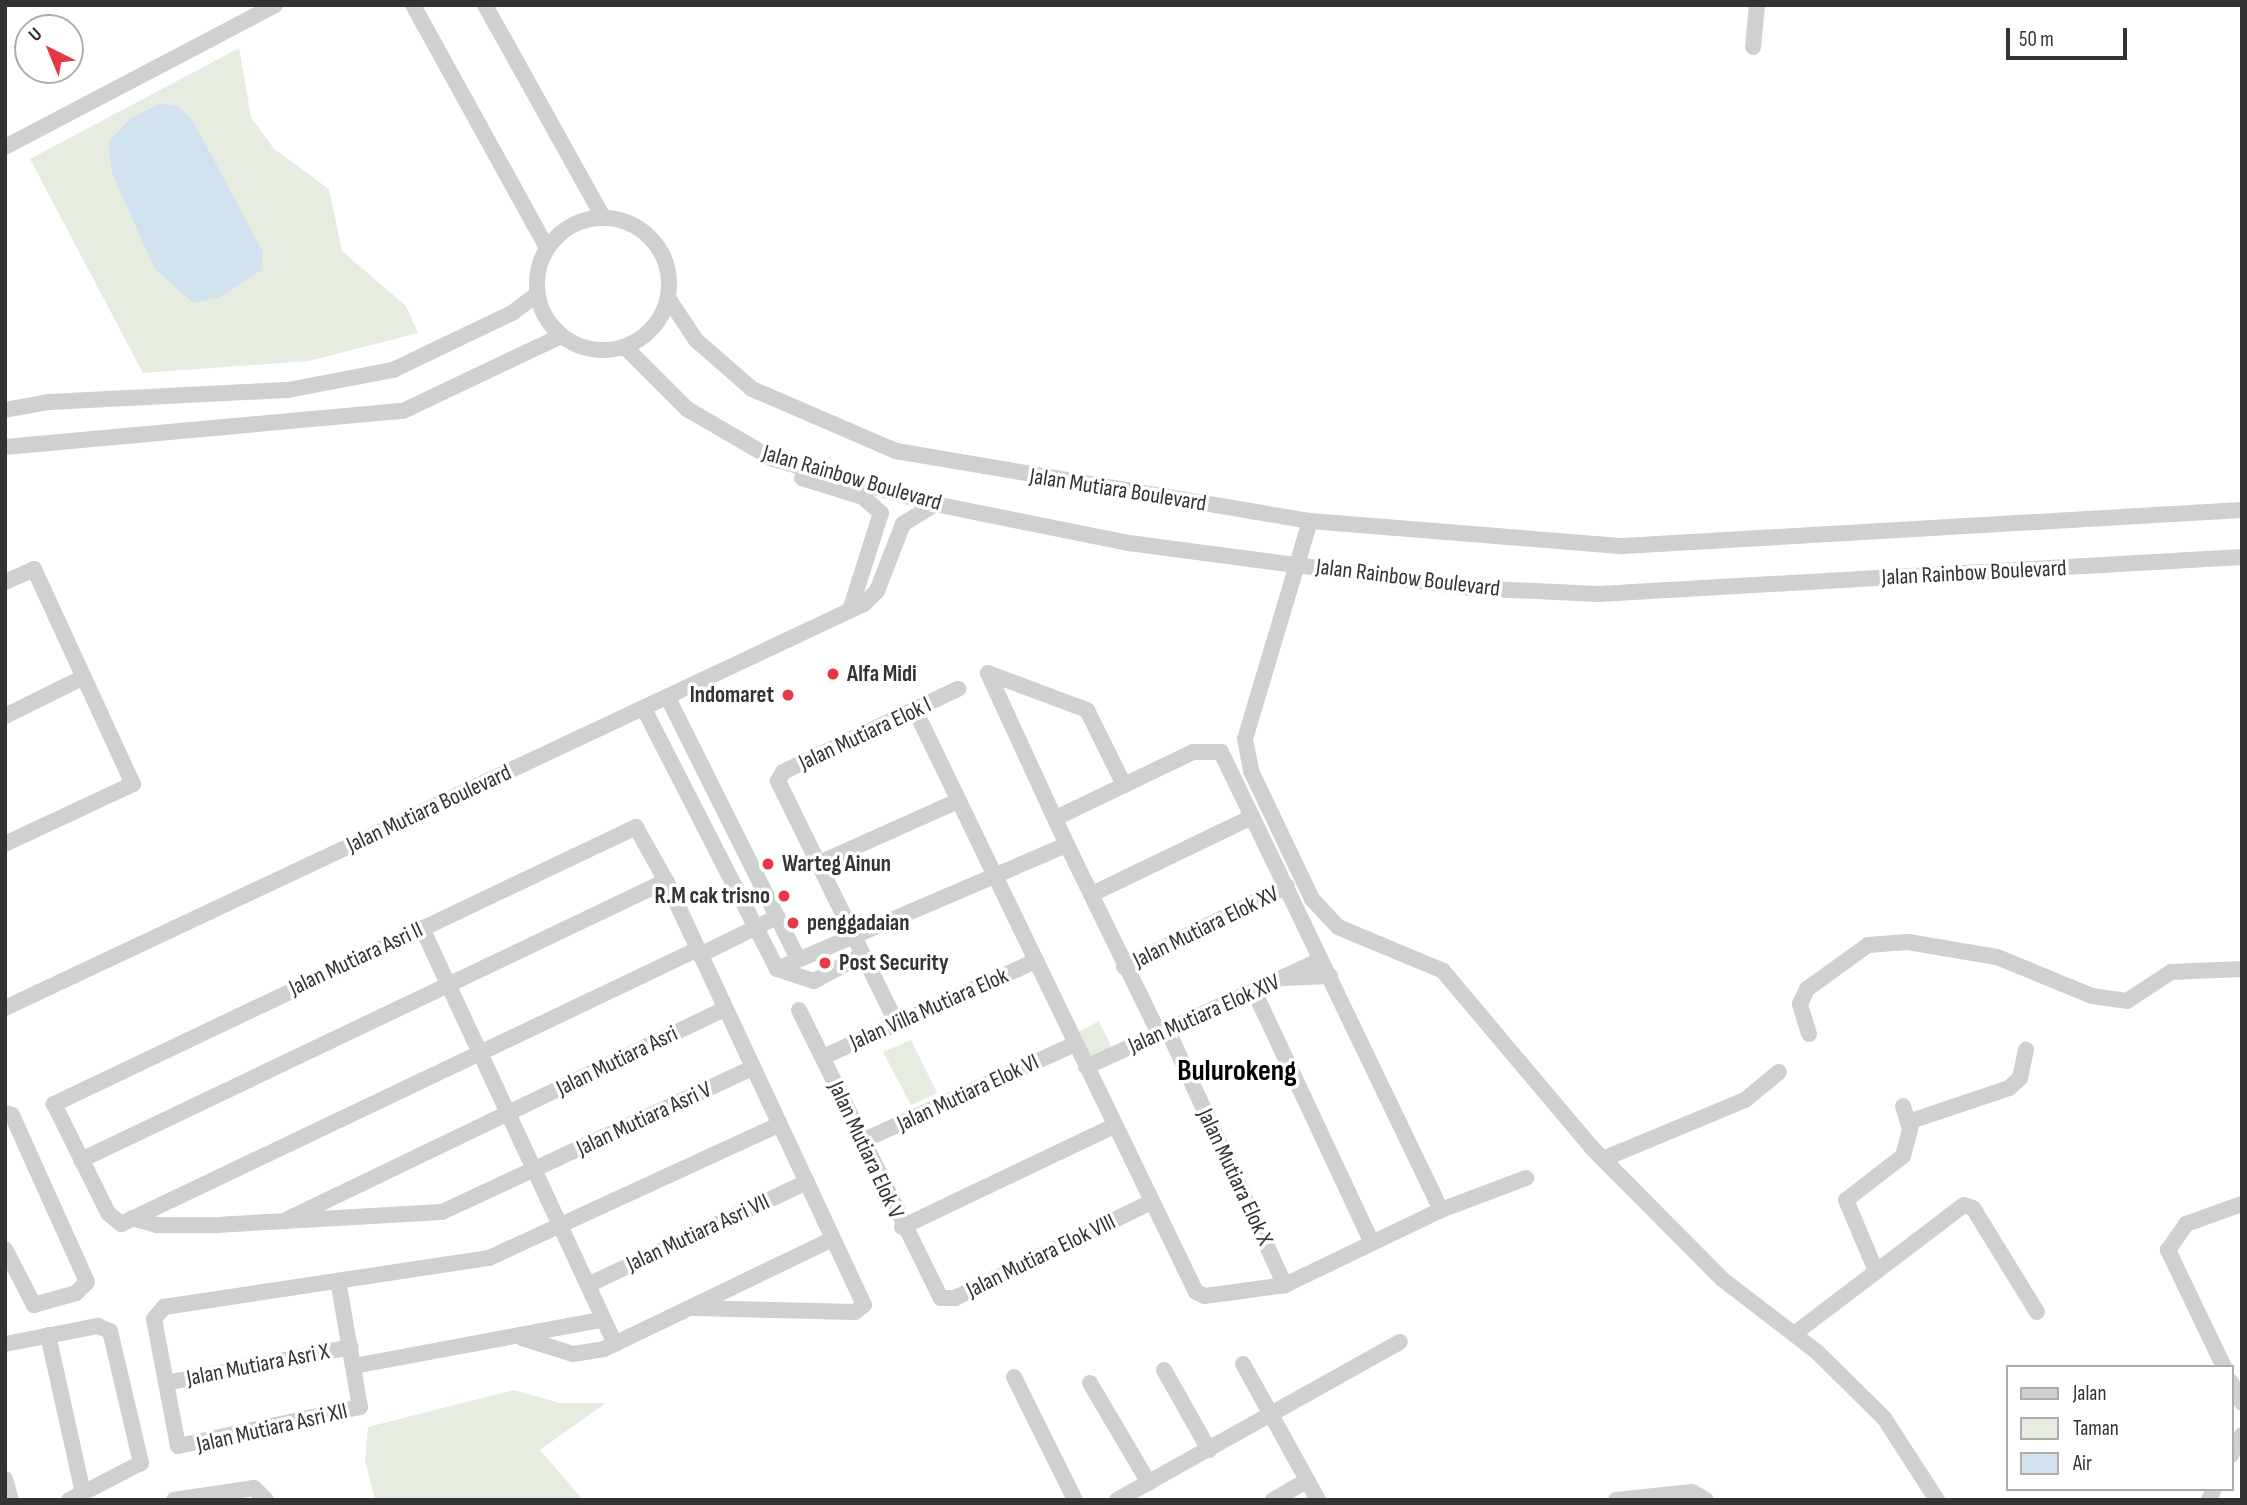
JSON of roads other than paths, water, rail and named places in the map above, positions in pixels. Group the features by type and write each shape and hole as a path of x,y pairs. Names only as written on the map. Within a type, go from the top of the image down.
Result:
{"street":[{"path":"5,147 275,5"},
{"path":"413,5 547,248"},
{"path":"485,5 603,217"},
{"path":"1753,47 1757,5"},
{"path":"5,410 288,390 393,370 512,313 537,294 547,248 571,226 603,217 649,236 667,264 668,298 653,328 625,347 591,350 561,336 537,294"},
{"name":"Jalan Mutiara Boulevard","path":"668,298 696,340 752,389 896,451 1310,521 1623,546"},
{"path":"5,447 403,411 561,336"},
{"name":"Jalan Rainbow Boulevard","path":"625,347 687,409 773,459 935,504 1129,543 1470,588 1599,594 2242,557"},
{"path":"773,459 789,473 863,497 881,513 851,607"},
{"name":"Jalan Mutiara Boulevard","path":"5,1008 668,698 851,607 877,591 903,524 935,504"},
{"name":"Jalan Rainbow Boulevard","path":"1623,546 2242,510"},
{"path":"1310,521 1300,565 1245,739 1251,771 1312,899 1338,927 1443,971 1603,1159 1723,1279 1794,1334 1884,1418 1937,1500"},
{"path":"5,582 34,569 134,784 5,844"},
{"name":"Jalan Mutiara Elok X","path":"1124,785 1087,710 988,673 1093,894 1124,967 1164,1032 1285,1285"},
{"path":"5,716 84,677"},
{"name":"Jalan Mutiara Elok l","path":"897,1024 817,864 780,777 958,690"},
{"path":"668,698 797,957"},
{"path":"644,709 777,969 814,981 862,955"},
{"path":"915,710 1149,1203 1202,1295 1285,1285 1441,1210 1526,1178"},
{"path":"1056,818 1213,747 1287,886 1441,1210"},
{"path":"687,792 708,779"},
{"path":"817,864 958,801"},
{"path":"1093,894 1252,817"},
{"name":"Jalan Mutiara Asri II","path":"81,1160 54,1107 63,1096 629,829 646,838 666,881"},
{"path":"717,851 738,839"},
{"path":"777,969 797,957 852,934 996,881 1068,845"},
{"path":"81,1160 666,881 778,1125 863,1301 859,1310 694,1308"},
{"name":"Jalan Mutiara Elok XV","path":"1124,967 1287,886"},
{"path":"132,1218 480,1049 777,917"},
{"path":"422,928 590,1284 615,1345"},
{"path":"1809,1034 1800,1004 1807,989 1868,945 1908,942 1997,957 2110,1000 2138,999 2171,972 2242,969"},
{"name":"Jalan Mutiara Elok XIV","path":"1086,1067 1321,960"},
{"name":"Jalan Villa Mutiara Elok","path":"823,1057 1035,961"},
{"path":"1282,978 1308,982 1330,976"},
{"path":"1254,991 1372,1243"},
{"name":"Jalan Mutiara Asri","path":"282,1222 724,1009"},
{"name":"Jalan Mutiara Elok V","path":"799,1010 934,1290"},
{"name":"Jalan Mutiara Elok VI","path":"862,1141 1073,1045"},
{"path":"1876,1271 1846,1200 1903,1156 1906,1114 2009,1088 2020,1078 2026,1050"},
{"name":"Jalan Mutiara Asri V","path":"81,1160 113,1220 132,1218 157,1225 282,1222 442,1212 752,1068"},
{"path":"1603,1159 1745,1100 1779,1072"},
{"path":"5,1113 12,1115 86,1274 84,1288 34,1305 5,1250"},
{"path":"166,1383 154,1319 163,1307 339,1286 489,1258 562,1227 778,1125"},
{"path":"902,1227 1112,1127"},
{"name":"Jalan Mutiara Asri VII","path":"590,1284 807,1182"},
{"name":"Jalan Mutiara Elok VIII","path":"934,1290 955,1298 1149,1203"},
{"path":"2223,1365 2168,1250 2186,1224 2242,1203"},
{"path":"1794,1334 1876,1271 1969,1206 2037,1312"},
{"path":"522,1338 573,1354 615,1345 833,1238"},
{"path":"339,1286 354,1366 522,1338 604,1319"},
{"path":"5,1344 48,1335 98,1326 110,1332 140,1452 138,1466 76,1496 48,1335"},
{"path":"1117,1500 1400,1342"},
{"name":"Jalan Mutiara Asri X","path":"166,1383 351,1347"},
{"path":"1243,1364 1318,1500"},
{"name":"Jalan Mutiara Asri XII","path":"166,1383 177,1444 354,1410 361,1400 354,1366"},
{"path":"1164,1370 1209,1450"},
{"path":"1014,1377 1075,1500"},
{"path":"1090,1383 1149,1483"},
{"path":"2233,1386 2242,1403"},
{"path":"2233,1451 2242,1435"},
{"path":"5,1479 11,1500"},
{"path":"1273,1500 1308,1480"},
{"path":"174,1500 254,1488 267,1500"},
{"path":"1616,1500 1692,1492 1706,1500"}],"water":[{"path":"161,103 179,107 193,121 263,252 262,270 220,297 193,303 155,269 112,173 108,142 131,118"}],"place":[{"name":"Alfa Midi","path":"833,674"},
{"name":"Indomaret","path":"788,695"},
{"name":"Warteg Ainun","path":"768,864"},
{"name":"R.M cak trisno","path":"784,896"},
{"name":"penggadaian","path":"793,923"},
{"name":"Post Security","path":"825,963"}],"district":[{"name":"Bulurokeng","path":"1237,1071"}]}
